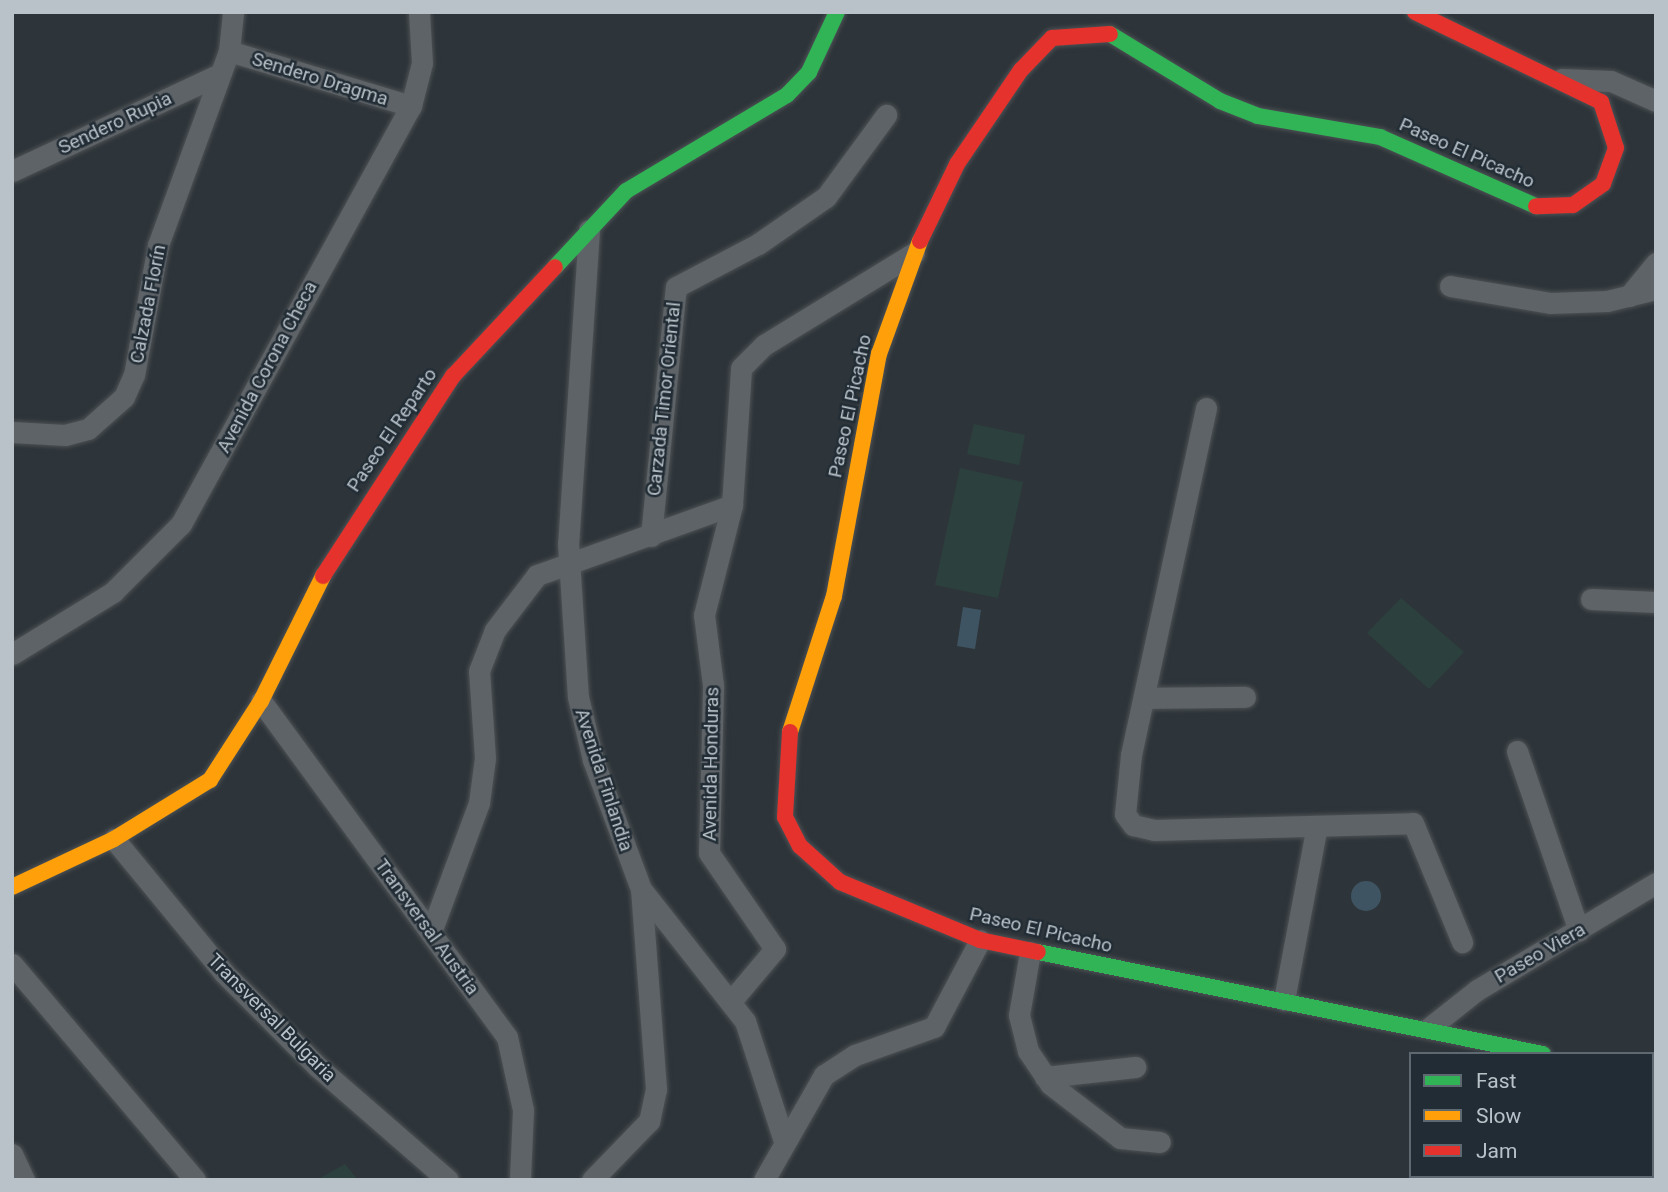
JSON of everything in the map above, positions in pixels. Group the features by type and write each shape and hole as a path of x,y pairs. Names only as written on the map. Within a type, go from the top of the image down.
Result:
{"street":[{"name":"Calzada Florín","path":"12,432 65,435 88,429 124,397 134,375 158,246 218,75 229,51 233,12"},
{"name":"Avenida Corona Checa","path":"12,654 113,592 181,524 411,106 422,63 419,12"},
{"name":"Paseo El Reparto","path":"12,887 114,839 210,780 261,701 324,574 395,457 453,376 589,230 672,158 787,95 809,72 838,12"},
{"name":"Paseo El Picacho","path":"1415,12 1561,79 1601,102 1615,129 1616,148 1603,184 1588,198 1546,208 1486,189 1380,137 1258,116 1182,79 1121,37 1076,30 1052,38 1021,70 957,164 914,253 879,354 834,596 792,721 784,765 785,817 800,846 840,882 980,940 1030,952 1429,1028 1534,1052"},
{"name":"Sendero Dragma","path":"229,51 411,106"},
{"name":"Sendero Rupia","path":"12,171 218,75"},
{"path":"1561,79 1611,81 1656,101"},
{"name":"Carzada Timor Oriental","path":"651,536 676,287 758,244 827,197 886,115"},
{"name":"Avenida Finlandia","path":"589,230 568,543 574,561 583,726 641,889 653,1109 641,1132 592,1180"},
{"name":"Avenida Honduras","path":"732,1000 775,949 709,853 713,685 704,615 732,505 745,358 914,253"},
{"path":"1629,296 1656,262"},
{"path":"1450,286 1550,303 1629,296 1656,289"},
{"path":"1206,408 1145,698 1125,814 1133,825 1154,830 1414,824 1462,942"},
{"path":"431,932 479,803 485,652 537,575 732,505"},
{"path":"1591,599 1656,602"},
{"path":"1145,698 1245,697"},
{"name":"Transversal Austria","path":"261,701 506,1037 523,1110 520,1180"},
{"path":"1517,751 1579,931"},
{"path":"1284,1000 1317,826"},
{"name":"Transversal Bulgaria","path":"114,839 224,973 318,1067 448,1180"},
{"name":"Paseo Viera","path":"1429,1028 1476,990 1656,883"},
{"path":"641,889 732,1000 749,1029 783,1138"},
{"path":"764,1180 783,1138 827,1073 855,1055 934,1027 980,940"},
{"path":"1030,952 1019,1015 1028,1051 1045,1077 1120,1138 1160,1142"},
{"path":"12,964 195,1180"},
{"path":"1045,1077 1135,1067"},
{"path":"12,1154 24,1180"}],"green space":[{"path":"974,424 1025,435 1019,465 967,454"},
{"path":"960,468 1023,482 998,598 935,585"},
{"path":"1401,598 1464,652 1429,689 1367,633"},
{"path":"345,1164 358,1180 317,1180"}],"water":[{"path":"963,607 981,610 975,649 957,646"},
{"path":"1366,881 1377,885 1381,896 1377,907 1366,911 1355,907 1351,896 1355,885"}],"traffic: fast":[{"path":"555,267 626,191 787,95 809,72 837,12"},
{"path":"1110,34 1220,101 1258,116 1380,137 1536,206"},
{"path":"1038,952 1533,1052"}],"traffic: slow":[{"path":"790,732 834,596 879,354 920,241"},
{"path":"12,887 114,839 210,780 261,701 323,576"}],"traffic: jam":[{"path":"1415,12 1601,102 1616,148 1603,184 1573,205 1536,206"},
{"path":"920,241 957,164 1021,70 1052,38 1110,34"},
{"path":"323,576 453,376 555,267"},
{"path":"790,732 785,817 800,846 840,882 980,940 1038,952"}]}
